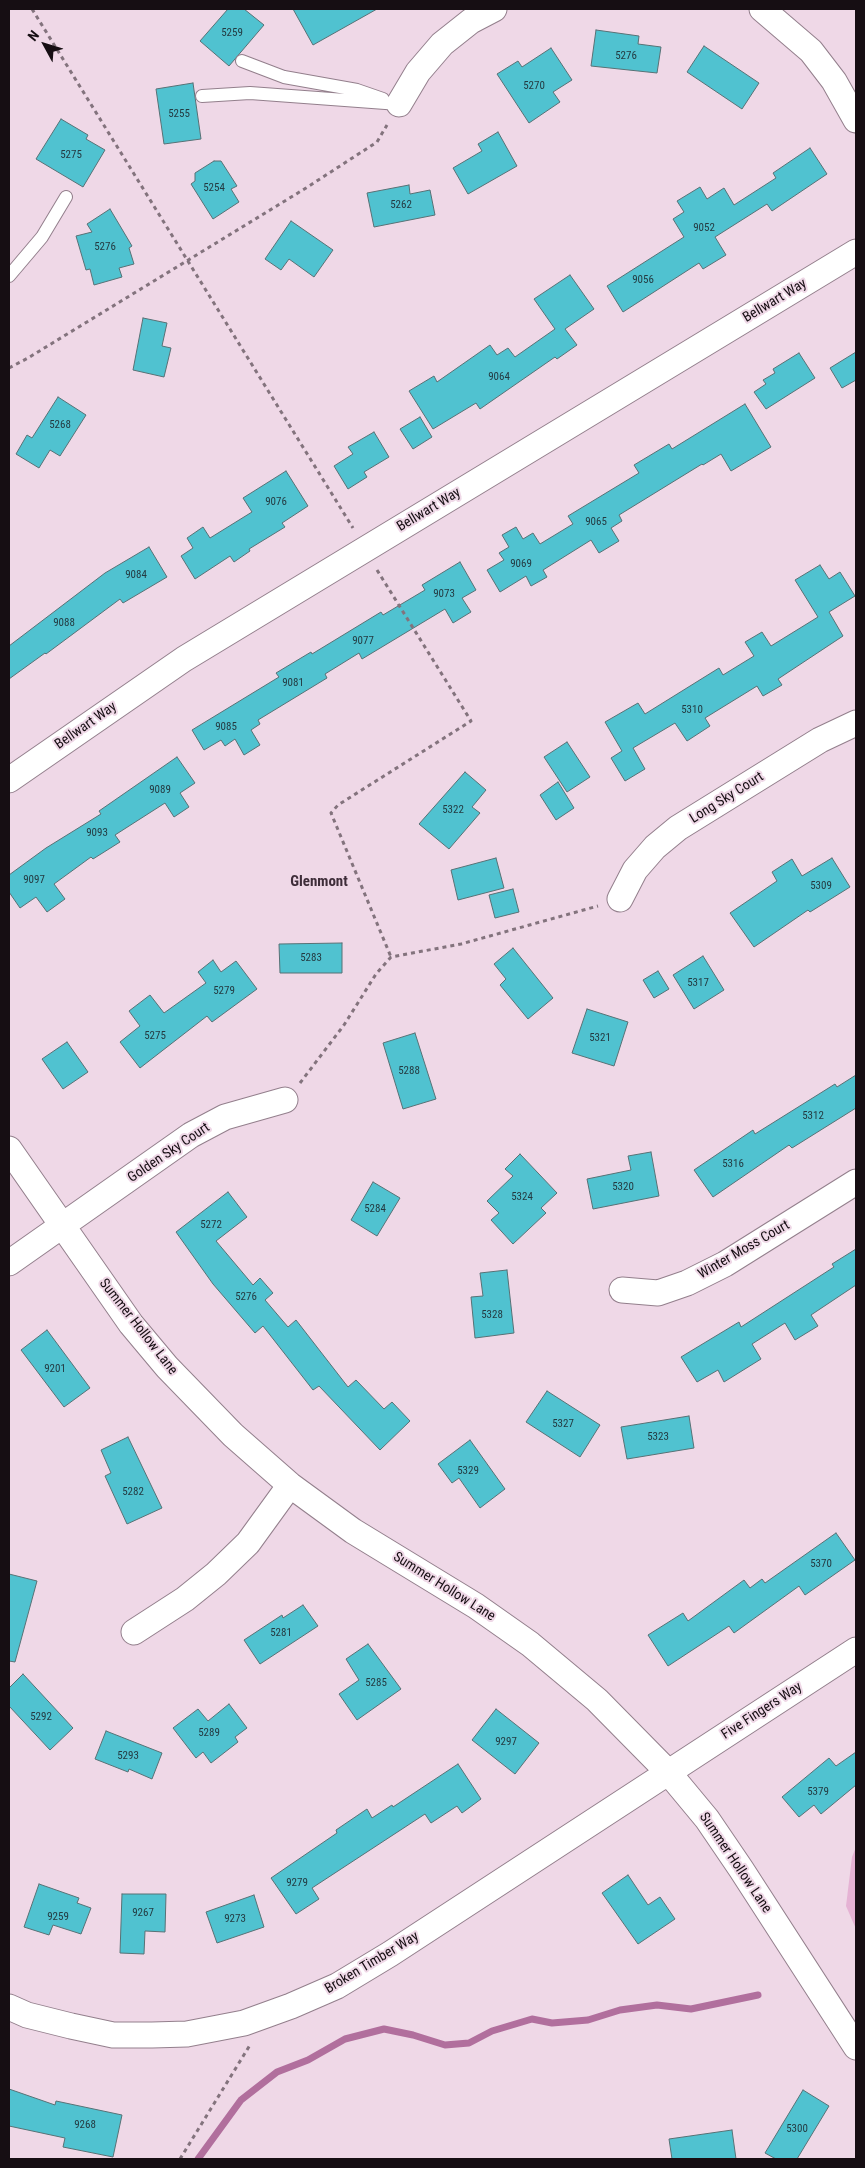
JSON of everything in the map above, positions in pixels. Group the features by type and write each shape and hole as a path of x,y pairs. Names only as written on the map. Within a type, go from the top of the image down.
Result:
{"street":[{"path":"400,104 418,72 442,44 471,22 494,9"},
{"path":"762,9 811,51 834,81 856,120"},
{"name":"Bellwart Way","path":"9,780 184,659 856,252"},
{"name":"Long Sky Court","path":"620,899 635,870 655,847 678,828 820,740 856,723"},
{"name":"Golden Sky Court","path":"63,1226 200,1131 225,1116 285,1100"},
{"name":"Summer Hollow Lane","path":"9,1148 131,1324 167,1367 233,1436 290,1485 353,1531 476,1606 530,1644 597,1700 668,1772 707,1819 856,2047"},
{"name":"Winter Moss Court","path":"622,1290 658,1292 687,1283 724,1264 856,1182"},
{"path":"9,1263 63,1226"},
{"path":"134,1632 185,1599 216,1574 248,1543 290,1485"},
{"name":"Five Fingers Way","path":"668,1772 856,1650"},
{"name":"Broken Timber Way","path":"9,2007 35,2017 113,2035 187,2034 244,2023 337,1986 390,1954 668,1772"}],"lane":[{"path":"242,61 284,77 357,90 400,104"},
{"path":"202,96 250,93 400,104"},
{"path":"9,276 42,238 66,197"}],"path":[{"path":"32,9 189,260 349,520 364,549 471,721 338,805 331,813 391,958"},
{"path":"9,368 189,260 378,142 400,104"},
{"path":"285,1100 329,1046 376,974 391,958 461,944 620,899"},
{"path":"180,2159 250,2047 244,2023"}],"shaded area":[{"path":"856,1847 856,1929 846,1906 852,1857"}],"building":[{"path":"228,9 244,9 264,25 229,66 200,41"},
{"path":"293,9 377,9 313,45"},
{"path":"596,30 639,36 638,44 661,47 657,73 591,66"},
{"path":"704,46 759,83 742,109 687,72"},
{"path":"551,48 572,80 553,92 560,102 529,123 497,74 518,61 522,67"},
{"path":"193,83 201,139 164,144 156,89"},
{"path":"61,119 88,135 86,139 105,150 83,187 36,159"},
{"path":"498,132 517,166 468,194 453,168 482,151 478,144"},
{"path":"810,148 827,174 772,211 767,204 715,237 726,255 703,269 699,263 623,312 607,286 684,237 673,219 684,212 677,201 700,187 707,199 724,188 734,205 776,178 773,173"},
{"path":"214,161 221,161 237,186 231,189 239,202 213,219 191,184 195,181 195,173"},
{"path":"409,185 410,194 430,190 435,215 374,227 367,193"},
{"path":"110,209 132,246 129,248 134,264 119,268 122,277 94,285 90,269 86,270 76,236 92,232 87,224"},
{"path":"291,221 333,250 314,277 289,259 281,270 265,259"},
{"path":"570,275 594,309 565,329 577,345 557,359 555,357 480,409 476,403 433,429 409,391 434,376 437,382 490,345 497,355 508,348 515,357 555,329 534,299"},
{"path":"143,318 167,323 162,346 171,348 164,377 133,370"},
{"path":"856,352 856,380 842,388 830,368"},
{"path":"799,353 815,378 766,409 754,392 766,384 763,380 775,373 773,369"},
{"path":"58,397 86,415 60,456 50,450 39,468 16,454 27,435 32,438"},
{"path":"745,404 771,447 731,471 721,454 702,464 619,515 622,521 611,528 619,541 599,553 591,540 543,570 547,577 531,586 526,576 500,592 487,570 504,560 499,553 509,547 502,535 516,527 523,539 533,533 540,544 573,524 568,516 639,473 634,465 669,444 672,449"},
{"path":"420,417 432,437 413,449 400,429"},
{"path":"374,432 389,457 364,472 367,477 348,489 334,466 353,454 348,447"},
{"path":"286,471 308,506 282,523 285,527 249,549 250,551 234,562 230,556 195,579 181,556 193,548 187,538 203,527 210,538 252,512 243,498"},
{"path":"149,547 167,577 123,603 120,599 9,679 9,646 105,573"},
{"path":"460,562 476,590 462,598 471,612 453,623 445,609 362,659 359,653 325,674 327,678 258,720 260,724 251,730 260,745 244,755 235,739 225,746 221,740 204,750 192,730 279,677 276,673 311,652 312,654 381,612 383,615 425,590 422,585"},
{"path":"820,565 829,579 840,572 855,596 829,612 843,636 778,679 782,685 763,696 757,686 705,718 710,726 687,741 675,723 633,748 645,769 625,781 611,758 622,751 605,722 638,703 645,714 719,668 723,675 754,656 745,642 762,632 771,646 818,617 795,580"},
{"path":"567,742 590,777 567,792 544,757"},
{"path":"177,757 195,783 180,793 189,807 174,817 165,803 115,835 120,842 93,859 91,857 54,884 65,899 47,912 36,897 20,908 9,892 9,875 46,848 101,814 99,811"},
{"path":"465,772 486,790 472,807 480,813 449,849 419,824"},
{"path":"558,782 574,808 556,820 540,795"},
{"path":"496,858 504,888 458,900 451,870"},
{"path":"832,858 850,887 810,912 808,910 754,947 730,913 777,881 772,872 792,859 802,876"},
{"path":"513,889 519,912 495,918 489,895"},
{"path":"342,943 342,973 280,973 279,944"},
{"path":"513,948 553,998 528,1019 500,985 506,979 494,964"},
{"path":"703,956 724,990 694,1009 673,975"},
{"path":"213,960 221,972 236,961 257,989 212,1022 207,1016 140,1068 120,1042 140,1026 129,1011 150,995 164,1013 206,983 198,972"},
{"path":"658,971 669,989 654,998 643,980"},
{"path":"587,1009 628,1022 614,1066 572,1053"},
{"path":"415,1033 436,1099 403,1109 383,1043"},
{"path":"67,1042 88,1072 63,1089 42,1059"},
{"path":"856,1075 856,1108 792,1148 789,1145 713,1197 694,1170 753,1130 755,1134 835,1084 837,1087"},
{"path":"651,1152 659,1196 593,1209 587,1179 631,1170 628,1156"},
{"path":"520,1154 557,1193 541,1208 546,1213 513,1244 491,1220 499,1213 487,1201 513,1176 505,1169"},
{"path":"373,1182 400,1198 377,1236 351,1220"},
{"path":"228,1192 247,1217 216,1241 253,1285 260,1278 273,1293 265,1300 288,1327 296,1320 348,1387 356,1380 384,1409 392,1402 410,1421 380,1450 319,1386 313,1390 263,1326 255,1333 213,1284 176,1232"},
{"path":"856,1249 856,1285 811,1315 818,1326 795,1340 785,1323 752,1344 761,1359 724,1382 718,1370 697,1382 681,1357 739,1322 741,1327 834,1267 832,1264"},
{"path":"507,1270 514,1333 475,1338 471,1297 483,1296 480,1273"},
{"path":"47,1330 90,1388 64,1407 21,1350"},
{"path":"547,1391 600,1425 580,1457 526,1422"},
{"path":"689,1416 694,1448 627,1459 621,1427"},
{"path":"128,1437 162,1508 127,1524 105,1476 111,1473 101,1450"},
{"path":"470,1440 505,1489 480,1508 459,1478 452,1483 438,1464"},
{"path":"836,1533 855,1560 805,1595 799,1586 734,1633 729,1626 668,1666 648,1635 683,1613 688,1621 744,1580 750,1588 762,1579 765,1583"},
{"path":"9,1574 37,1581 15,1662 9,1661"},
{"path":"303,1605 318,1626 260,1664 244,1640 282,1615 283,1618"},
{"path":"368,1644 401,1689 357,1720 339,1694 359,1680 346,1659"},
{"path":"23,1674 73,1728 50,1750 9,1706 9,1688"},
{"path":"229,1704 247,1728 235,1737 238,1742 211,1763 203,1752 196,1758 173,1728 198,1709 208,1721"},
{"path":"496,1709 539,1743 515,1774 472,1740"},
{"path":"106,1731 162,1753 152,1779 129,1769 128,1772 95,1759"},
{"path":"856,1752 856,1785 821,1814 814,1805 799,1817 782,1797 829,1758 836,1766"},
{"path":"458,1764 481,1799 462,1813 457,1806 431,1823 425,1814 312,1888 319,1899 296,1914 271,1878 337,1833 336,1830 367,1809 372,1818 392,1805 393,1807"},
{"path":"628,1875 648,1905 660,1897 675,1919 638,1944 602,1893"},
{"path":"39,1884 79,1898 77,1903 91,1908 81,1934 53,1925 49,1935 24,1927"},
{"path":"122,1894 166,1894 165,1932 145,1931 144,1954 120,1953"},
{"path":"254,1895 264,1927 217,1943 206,1912"},
{"path":"9,2089 55,2105 56,2101 122,2115 113,2157 63,2147 65,2138 9,2126"},
{"path":"803,2090 829,2106 797,2159 776,2159 765,2153"},
{"path":"732,2130 736,2159 672,2159 669,2139"}],"waterway":[{"path":"198,2159 241,2100 277,2072 308,2060 345,2039 384,2029 413,2035 445,2045 469,2043 492,2031 532,2019 552,2023 588,2020 620,2010 657,2005 691,2009 758,1995"}],"district":[{"name":"Glenmont","path":"319,882"}]}
